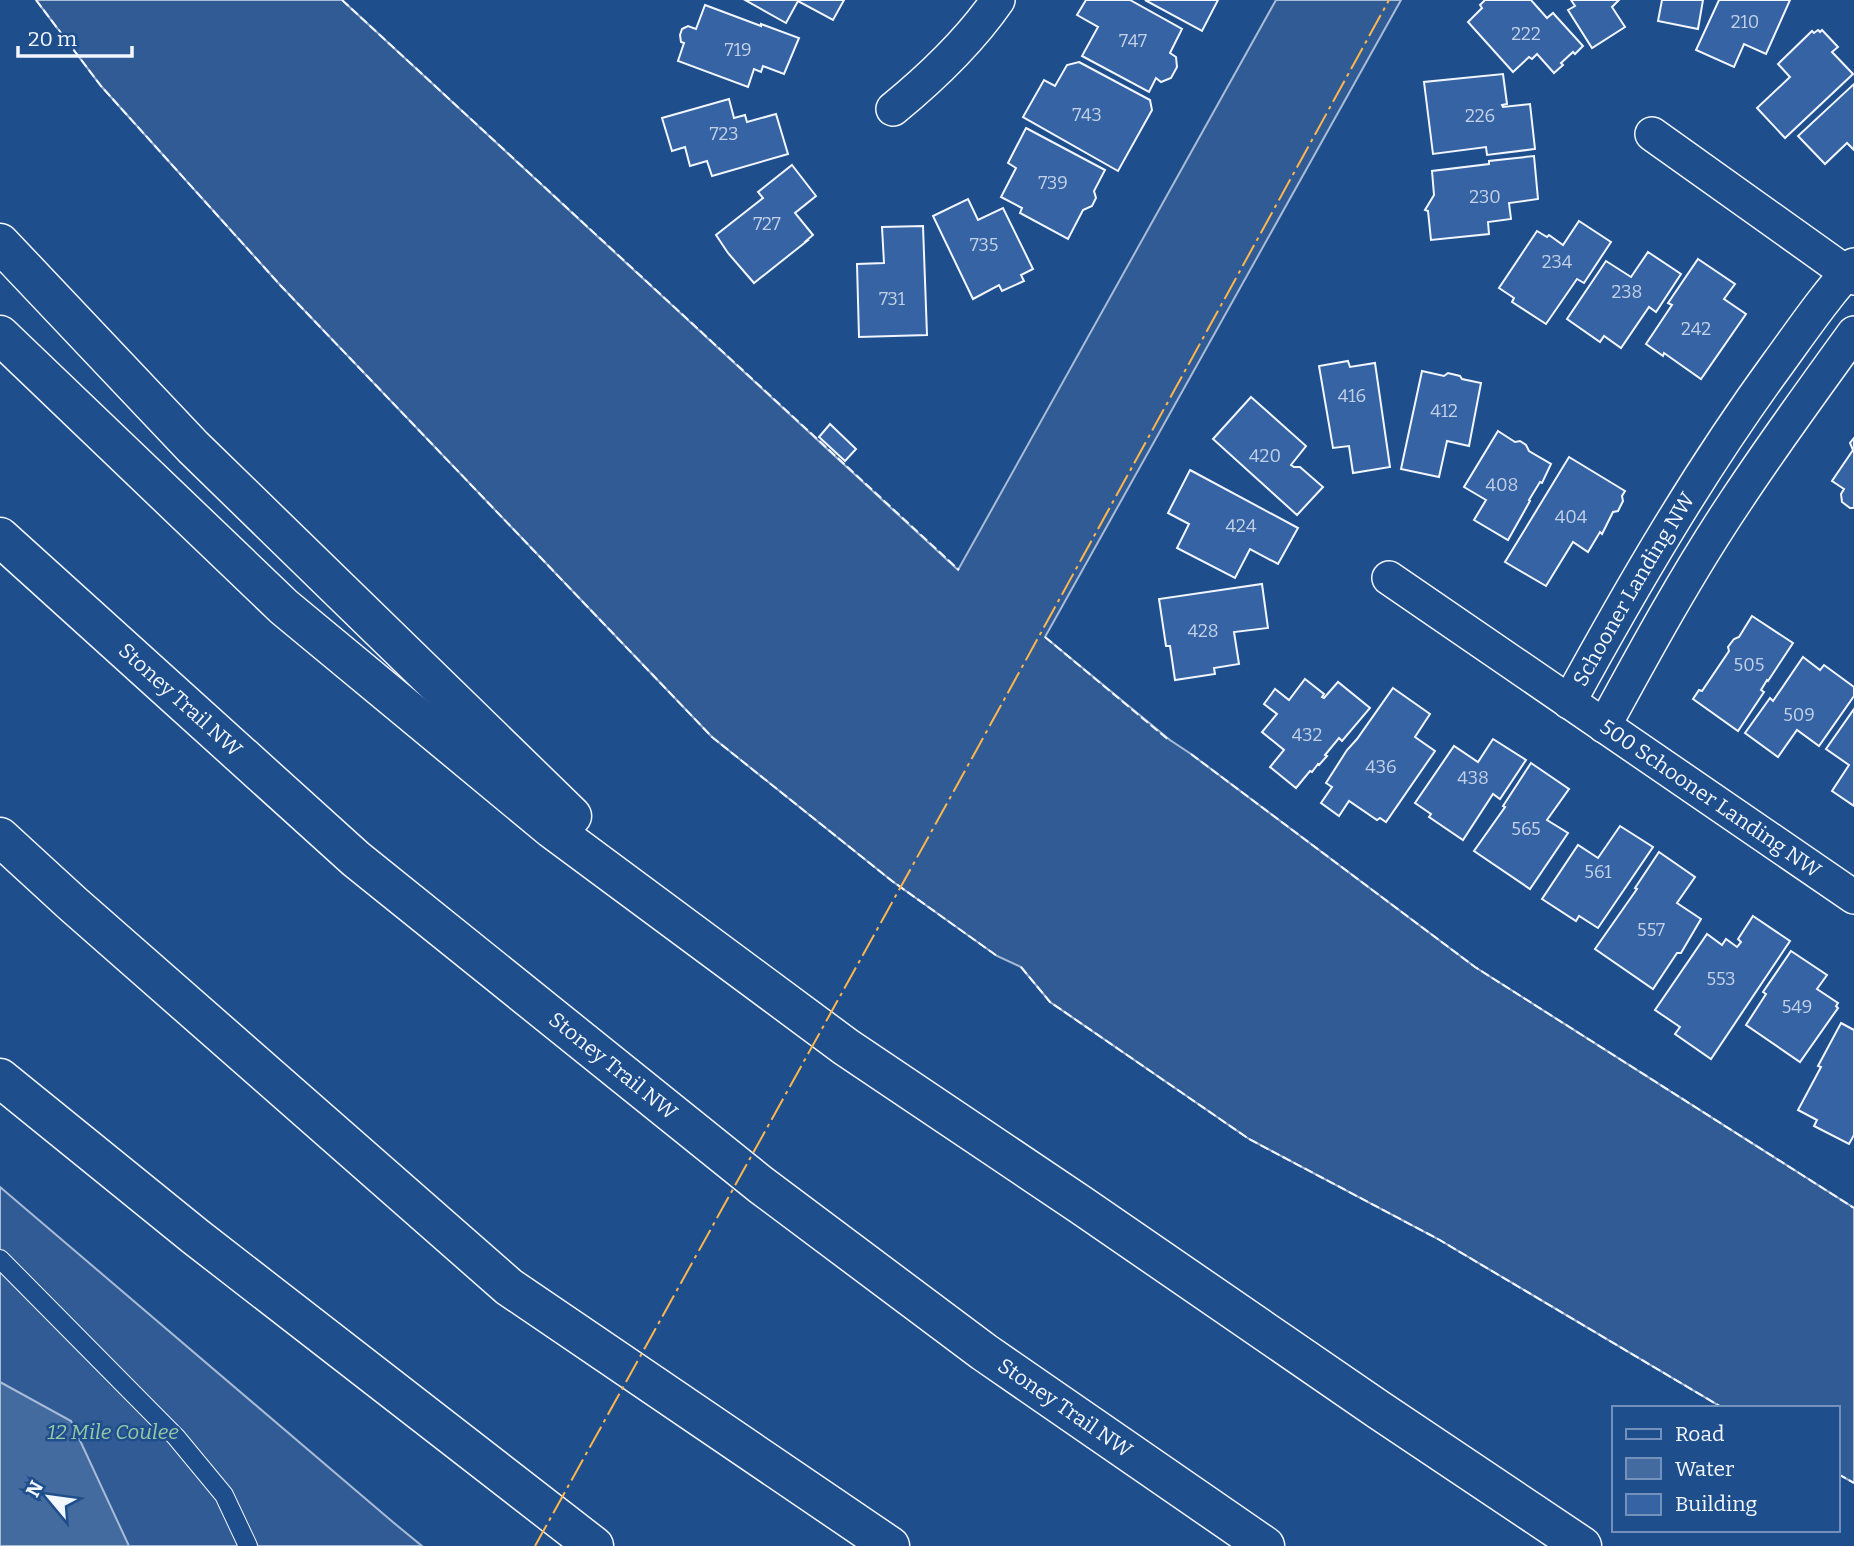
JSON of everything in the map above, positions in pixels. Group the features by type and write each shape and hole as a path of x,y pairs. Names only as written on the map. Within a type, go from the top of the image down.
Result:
{"highway":[{"path":"4,248 192,447 693,932"},
{"path":"0,335 284,607 552,828 846,1047 1379,1410 1581,1544"},
{"name":"Stoney Trail NW","path":"0,537 356,859 761,1185 984,1352 1265,1546"},
{"path":"0,837 83,914 509,1287 890,1546"},
{"path":"0,1078 196,1237 594,1546"}],"street":[{"path":"893,109 922,86 951,57 998,0"},
{"path":"1652,134 1852,272"},
{"name":"Schooner Landing NW","path":"1569,702 1622,605 1699,478 1762,385 1852,272"},
{"name":"Schooner Landing NW","path":"1604,726 1660,624 1735,501 1854,333"},
{"name":"Schooner Landing NW","path":"1699,478 1735,501"},
{"name":"500 Schooner Landing NW","path":"1389,578 1854,897"}],"lane":[{"path":"0,1259 176,1437 224,1495 248,1546"}],"shaded area":[{"path":"36,0 342,0 958,570 1276,0 1401,0 1045,637 1170,740 1475,967 1854,1208 1854,1483 1840,1475 1840,1406 1720,1406 1438,1239 1249,1139 1050,1002 1021,967 997,956 892,881 712,737 281,286 101,86"},
{"name":"12 Mile Coulee","path":"0,1187 394,1523 422,1546 0,1546"}],"water":[{"path":"0,1382 71,1421 129,1546 0,1546"}],"building":[{"path":"745,0 844,0 833,20 798,1 786,23"},
{"path":"1086,0 1130,0 1182,29 1170,53 1176,57 1177,67 1171,78 1161,82 1156,78 1149,92 1082,56 1098,27 1077,15"},
{"path":"1145,0 1218,0 1202,31"},
{"path":"1485,0 1531,0 1547,18 1553,13 1583,46 1561,63 1563,65 1554,73 1537,54 1532,59 1529,57 1513,72 1468,22 1482,8 1480,5"},
{"path":"1571,0 1619,0 1612,7 1625,27 1592,48 1568,10 1575,6"},
{"path":"1662,0 1703,0 1698,29 1658,21"},
{"path":"1719,0 1790,0 1766,54 1744,44 1734,67 1696,50"},
{"path":"705,5 799,38 784,74 763,66 761,72 754,69 748,87 678,61 684,43 681,42 680,35 682,29 688,26 696,29"},
{"path":"1822,30 1838,47 1832,52 1853,74 1785,138 1757,108 1790,77 1778,64 1812,31 1814,33"},
{"path":"1079,62 1150,100 1152,110 1118,171 1023,117 1044,80 1055,86 1067,65"},
{"path":"1503,74 1507,104 1502,105 1530,104 1535,149 1487,155 1486,147 1433,154 1424,82"},
{"path":"1854,84 1854,150 1847,143 1825,164 1798,136"},
{"path":"729,99 734,118 745,115 747,122 776,114 788,154 712,176 707,161 690,166 685,147 672,151 662,118"},
{"path":"1026,128 1105,170 1094,191 1096,198 1092,206 1083,210 1068,239 1020,213 1022,208 1001,197 1016,168 1008,163"},
{"path":"1534,156 1538,199 1509,203 1511,219 1488,222 1489,234 1431,240 1428,211 1425,210 1434,195 1432,171"},
{"path":"792,165 816,196 795,213 813,235 754,283 716,235 763,198 758,192"},
{"path":"968,199 978,220 1003,208 1033,269 1021,275 1024,281 1002,291 999,285 973,299 933,216"},
{"path":"1579,221 1611,242 1584,283 1577,279 1546,324 1512,302 1514,298 1499,288 1537,231 1547,237 1549,235 1563,245"},
{"path":"923,226 927,335 859,337 857,264 884,263 882,227"},
{"path":"1648,252 1681,274 1656,312 1649,307 1621,348 1604,336 1600,342 1567,319 1606,261 1631,277"},
{"path":"1698,259 1735,284 1724,299 1746,314 1701,379 1646,344 1672,305 1668,303"},
{"path":"1348,361 1350,367 1375,363 1390,467 1353,473 1349,446 1333,448 1319,366"},
{"path":"1422,371 1444,376 1448,373 1481,383 1469,446 1447,441 1439,477 1401,469"},
{"path":"1251,397 1306,446 1291,465 1300,467 1323,487 1297,515 1213,439"},
{"path":"830,424 856,449 845,461 819,437"},
{"path":"1498,431 1515,442 1520,441 1529,451 1551,464 1508,540 1474,520 1486,500 1464,487"},
{"path":"1854,438 1854,508 1850,508 1842,502 1841,494 1844,489 1832,481 1853,450 1850,443"},
{"path":"1569,457 1625,491 1618,511 1613,512 1602,534 1600,532 1588,552 1573,542 1546,586 1505,562"},
{"path":"1190,470 1298,528 1278,564 1250,549 1235,578 1177,548 1189,524 1168,513"},
{"path":"1262,584 1268,628 1234,632 1239,664 1214,668 1215,674 1175,680 1170,646 1166,646 1159,599"},
{"path":"1752,616 1793,643 1767,680 1761,690 1764,692 1738,731 1693,699 1699,690 1702,691 1729,651 1728,647 1739,637"},
{"path":"1803,657 1820,670 1824,665 1854,687 1854,696 1819,746 1797,730 1778,757 1745,733 1770,698 1773,701"},
{"path":"1305,679 1324,694 1324,698 1338,682 1370,708 1342,741 1339,738 1325,755 1327,756 1296,788 1270,767 1284,750 1262,732 1277,714 1264,704 1275,689 1289,700"},
{"path":"1393,688 1430,714 1415,737 1435,751 1386,822 1380,818 1377,820 1349,801 1339,816 1321,803 1332,787 1326,783"},
{"path":"1854,709 1854,806 1832,791 1849,765 1826,749"},
{"path":"1493,739 1526,760 1500,799 1493,794 1463,840 1429,817 1431,814 1415,803 1454,746 1478,762"},
{"path":"1531,763 1569,789 1547,820 1568,833 1530,889 1474,851"},
{"path":"1620,826 1653,847 1598,928 1579,916 1576,921 1542,899 1578,845 1598,858"},
{"path":"1659,852 1695,877 1677,903 1701,919 1681,953 1677,953 1653,989 1595,949"},
{"path":"1753,916 1790,941 1711,1059 1675,1034 1680,1027 1655,1010 1707,934 1722,945 1726,939 1737,947 1741,942 1738,939"},
{"path":"1791,951 1827,975 1817,989 1838,1003 1838,1008 1800,1062 1746,1025 1766,994 1763,992"},
{"path":"1841,1023 1854,1030 1854,1135 1849,1144 1814,1126 1817,1120 1798,1110"}],"fence":[{"path":"36,0 101,86 281,286 712,737 892,881 997,956"},
{"path":"342,0 959,570"},
{"path":"1045,637 1170,741"},
{"path":"1191,754 1475,967 1854,1208"},
{"path":"1021,967 1050,1002 1249,1139 1438,1239 1720,1406"},
{"path":"1840,1475 1854,1483"}],"power":[{"path":"535,1546 1389,0"}]}
